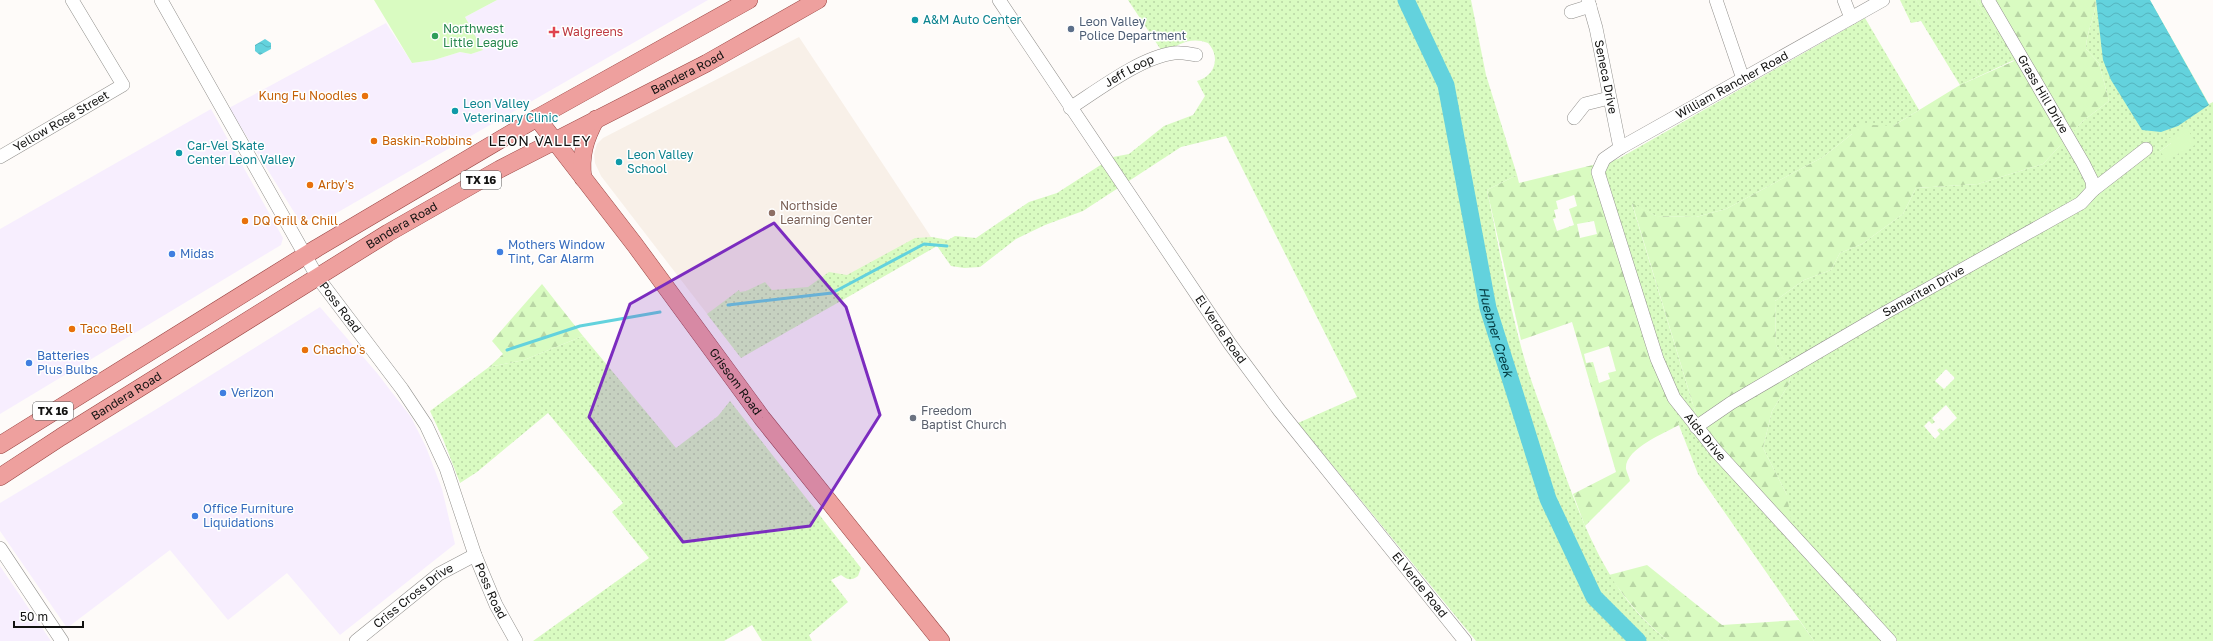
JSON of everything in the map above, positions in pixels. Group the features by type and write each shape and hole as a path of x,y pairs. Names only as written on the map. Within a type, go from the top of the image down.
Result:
{"main road":[{"name":"Bandera Road","path":"0,445 140,356 305,255 537,118 749,0"},
{"name":"Bandera Road","path":"0,477 61,436 318,278 388,233 500,169 707,63 818,0"},
{"name":"Grissom Road","path":"537,118 635,245 762,418 941,641"},
{"path":"583,179 581,165 583,148 596,119"},
{"path":"140,356 155,379"}],"street":[{"name":"Yellow Rose Street","path":"0,157 123,85 72,0"},
{"name":"Poss Road","path":"161,0 318,278 402,389 426,425 446,468 475,555 496,605 516,641"},
{"name":"El Verde Road","path":"999,0 1070,108 1230,344 1279,410 1465,641"},
{"path":"1716,0 1742,79"},
{"path":"1844,0 1851,18"},
{"name":"William Rancher Road","path":"1601,184 1598,172 1600,166 1604,159 1620,148 1883,0"},
{"name":"Grass Hill Drive","path":"1988,0 2083,163 2092,181 2093,190"},
{"name":"Seneca Drive","path":"1571,12 1589,3 1620,148"},
{"name":"Jeff Loop","path":"1070,108 1128,71 1163,56 1175,53 1196,55"},
{"path":"1574,118 1584,104 1609,98"},
{"name":"Samaritan Drive","path":"1696,427 1731,403 1883,314 2081,203 2093,190 2146,149"},
{"name":"Aids Drive","path":"1601,184 1657,359 1674,398 1696,427 1890,641"},
{"path":"0,548 62,641"},
{"name":"Criss Cross Drive","path":"356,641 439,574 475,555"}],"highlighted area":[{"path":"774,223 846,307 880,415 810,526 683,542 589,417 630,304"}],"shaded area":[{"path":"497,0 708,0 326,219 299,220 229,108 386,23 412,63 434,60 460,52 471,54 483,50 465,17"},
{"name":"Northside Learning Center","path":"799,37 937,246 741,358 601,176 595,163 594,154 597,144 603,138"},
{"path":"211,109 283,238 281,245 0,414 0,229"},
{"path":"320,307 377,373 411,417 426,447 442,489 455,544 340,635 287,573 228,620 170,550 67,628 0,531 0,503 155,410"},
{"path":"0,566 51,641 0,641"}],"green space":[{"name":"Northwest Little League","path":"374,0 497,0 465,17 483,50 471,54 460,52 434,60 412,63"},
{"path":"1128,0 1471,0 1486,75 1517,175 1487,190 1509,299 1533,387 1577,506 1600,557 1630,604 1648,624 1669,641 1476,641 1298,423 1357,397 1226,136 1181,147 1083,211 1045,225 1016,239 980,267 964,268 951,266 937,246 741,358 707,314 739,290 740,292 746,291 765,282 772,290 808,287 829,272 847,275 915,238 932,237 948,240 955,236 976,238 1029,202 1057,193 1113,157 1129,154 1164,126 1193,115 1205,96 1197,81 1208,75 1214,65 1215,60 1212,48 1208,43 1195,40 1179,44 1163,53"},
{"path":"1900,0 1976,0 2014,60 1960,85 1921,21 1911,23"},
{"path":"1976,0 2096,0 2087,37 2086,49 2099,63 2109,101 2083,121 2043,164 1978,184 1916,188 1903,214 1862,244 1840,253 1831,270 1804,280 1775,301 1776,345 1791,372 1789,384 1772,411 1763,448 1787,495 1795,545 1746,489 1708,454 1632,203 1656,216 1696,217 1726,209 1823,157 1852,134 1854,124 1893,126 1960,85 2014,61"},
{"path":"2096,0 2150,0 2209,104 2213,102 2213,641 1814,641 1698,474 1673,410 1597,164 1618,159 1865,18 1919,110 1893,126 1852,134 1823,157 1726,209 1696,217 1656,216 1632,204 1708,454 1787,495 1763,448 1772,411 1789,384 1791,373 1776,345 1775,301 1804,280 1831,270 1840,253 1862,244 1903,214 1916,188 1978,184 2043,164 2083,121 2109,101 2099,63 2086,49 2087,37","holes":["2171,143 2177,153 2160,151","1946,369 1955,378 1944,389 1935,381","1946,405 1957,418 1943,431 1940,428 1937,430 1940,434 1935,439 1924,426 1929,421 1932,424 1935,422 1932,418"]},
{"path":"2186,127 2197,144 2166,160 2160,151 2171,143 2168,139"},
{"path":"1597,164 1679,425 1646,442 1631,455 1627,462 1626,469 1630,481 1585,526 1573,494 1616,472 1572,322 1521,340 1487,190 1517,175 1519,183","holes":["1574,195 1577,206 1569,209 1574,225 1557,231 1553,219 1556,218 1554,210 1558,209 1556,201","1594,221 1597,234 1580,238 1577,224","1609,346 1616,371 1608,373 1610,379 1599,383 1593,362 1586,363 1584,354"]},
{"path":"542,284 583,336 524,360 489,367 503,354 492,341"},
{"path":"583,336 676,448 718,416 730,401 861,568 858,576 853,579 848,579 841,575 831,580 848,602 809,635 812,641 762,641 752,625 724,641 533,641 649,558 612,512 623,503 548,413 477,472 460,483 443,439 430,411 489,367 524,360"},
{"path":"1647,565 1722,625 1799,620 1814,641 1669,641 1644,619 1609,575"}],"water":[{"path":"2096,0 2150,0 2209,105 2178,126 2161,132 2142,130 2111,80 2103,60"},
{"path":"265,39 271,43 271,49 260,55 255,51 255,45"}],"waterway":[{"name":"Huebner Creek","path":"1406,0 1446,85 1488,308 1548,499 1594,597 1638,641"},
{"path":"728,305 832,293 924,244 947,246"},
{"path":"507,350 580,326 660,312"}],"place":[{"name":"A&M Auto Center","path":"915,20"},
{"name":"Leon Valley Police Department","path":"1071,29"},
{"name":"Walgreens","path":"554,32"},
{"name":"Northwest Little League","path":"435,36"},
{"name":"Kung Fu Noodles","path":"365,96"},
{"name":"Leon Valley Veterinary Clinic","path":"455,111"},
{"name":"Baskin-Robbins","path":"374,141"},
{"name":"Car-Vel Skate Center Leon Valley","path":"179,153"},
{"name":"Leon Valley School","path":"619,162"},
{"name":"Arby's","path":"310,185"},
{"name":"Northside Learning Center","path":"772,213"},
{"name":"DQ Grill & Chill","path":"245,221"},
{"name":"Mothers Window Tint, Car Alarm","path":"500,252"},
{"name":"Midas","path":"172,254"},
{"name":"Taco Bell","path":"72,329"},
{"name":"Chacho's","path":"305,350"},
{"name":"Batteries Plus Bulbs","path":"29,363"},
{"name":"Verizon","path":"223,393"},
{"name":"Freedom Baptist Church","path":"913,418"},
{"name":"Office Furniture Liquidations","path":"195,516"}],"district":[{"name":"LEON VALLEY","path":"540,141"}]}
